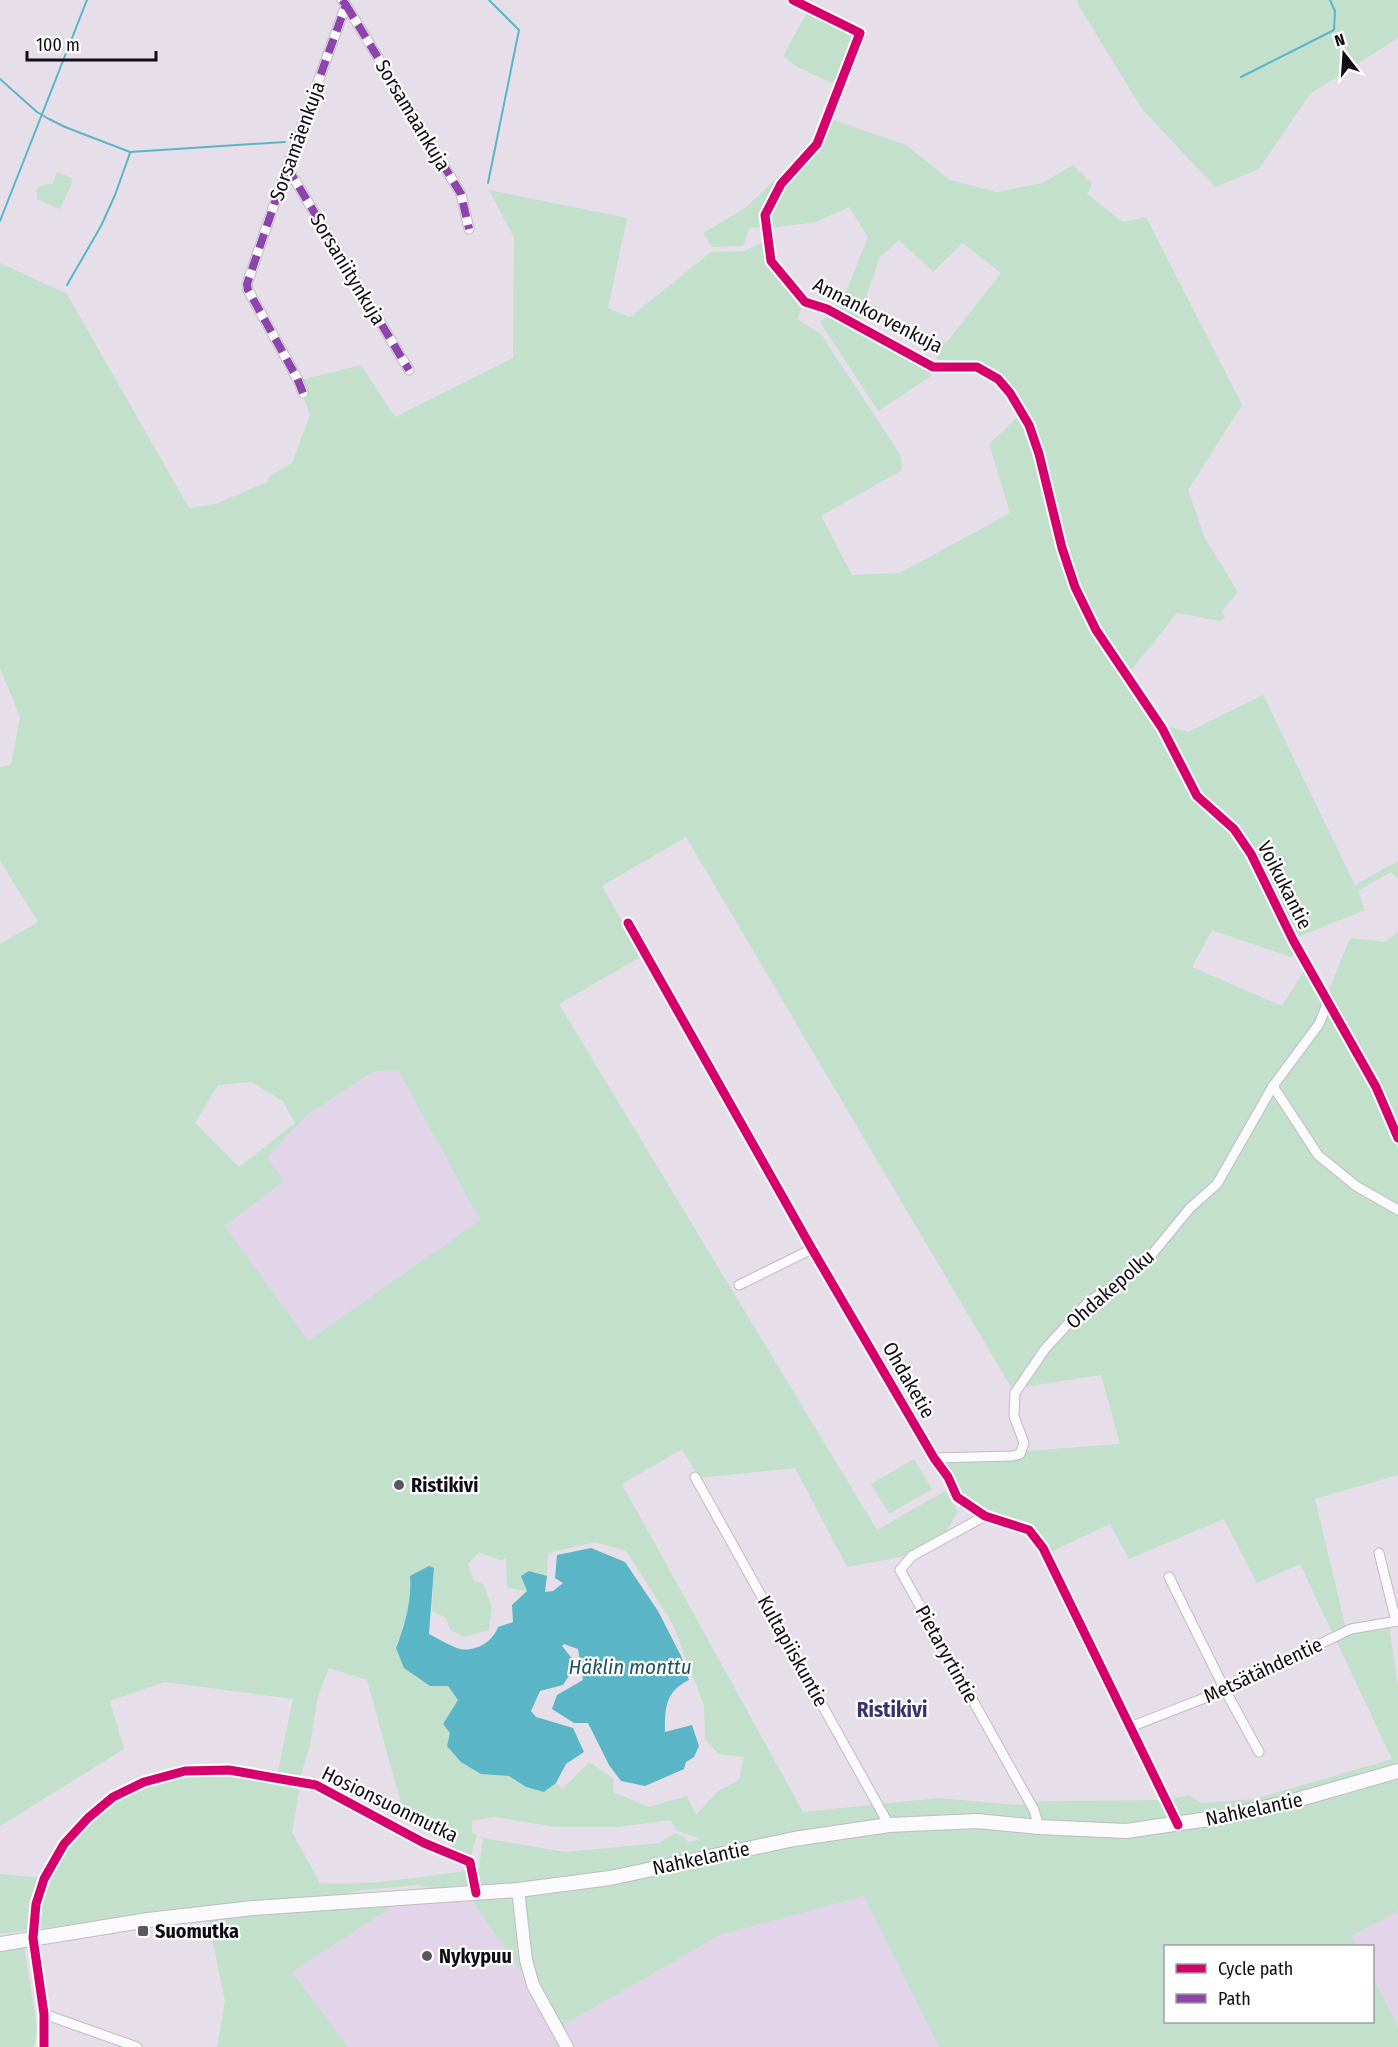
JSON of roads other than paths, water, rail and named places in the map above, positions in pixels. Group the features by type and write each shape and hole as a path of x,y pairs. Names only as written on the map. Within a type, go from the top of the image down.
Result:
{"main road":[{"name":"Nahkelantie","path":"0,1944 148,1920 253,1908 518,1890 610,1878 794,1839 889,1825 977,1821 1126,1831 1178,1825 1286,1803 1398,1771"}],"street":[{"name":"Annankorvenkuja","path":"793,0 860,33 817,144 781,184 765,215 771,261 805,302 827,309 933,367 977,367 998,379 1029,425 1039,454 1062,548 1075,587 1096,630 1119,662"},
{"name":"Sorsamäenkuja","path":"303,393 248,290 247,284 344,3"},
{"name":"Sorsamaankuja","path":"344,3 461,194 469,229"},
{"name":"Sorsaniitynkuja","path":"287,167 409,370"},
{"name":"Voikukantie","path":"1119,662 1162,728 1197,796 1234,829 1251,854 1293,940 1376,1087 1398,1138"},
{"name":"Ohdaketie","path":"628,923 812,1249 934,1458 948,1477 957,1497 985,1516 1029,1530 1043,1548 1178,1825"},
{"name":"Ohdakepolku","path":"934,1458 1020,1454 1024,1443 1014,1416 1015,1393 1045,1349 1088,1302 1144,1264 1190,1208 1217,1184 1273,1086 1319,1024 1328,1002"},
{"path":"1273,1086 1318,1155 1356,1186 1398,1210"},
{"path":"739,1285 812,1249"},
{"name":"Kultapiiskuntie","path":"695,1477 889,1825"},
{"name":"Pietaryrtintie","path":"985,1516 912,1556 900,1570 1034,1810 1040,1827"},
{"path":"1379,1553 1397,1621"},
{"path":"1169,1577 1259,1752"},
{"name":"Metsätähdentie","path":"1130,1727 1226,1690 1351,1629 1397,1621"},
{"name":"Hosionsuonmutka","path":"33,1938 36,1904 44,1879 64,1844 112,1797 144,1782 185,1771 229,1770 316,1785 424,1843 470,1862 476,1893"},
{"path":"518,1890 526,1960 533,1985 567,2047"},
{"path":"33,1938 44,2014 44,2047"},
{"path":"44,2014 137,2047"}],"water":[{"name":"Häklin monttu","path":"591,1548 625,1562 658,1611 681,1656 689,1680 675,1690 668,1701 665,1732 692,1725 699,1746 694,1757 686,1762 684,1769 645,1786 621,1781 609,1765 588,1723 574,1723 552,1709 557,1695 583,1680 578,1649 564,1644 562,1646 574,1661 574,1668 563,1685 540,1691 531,1711 536,1717 573,1728 584,1752 566,1764 556,1783 544,1792 526,1787 509,1776 481,1774 461,1762 447,1746 450,1733 443,1724 458,1700 448,1686 430,1686 404,1668 396,1648 407,1612 410,1576 429,1566 434,1568 429,1634 456,1648 466,1650 483,1645 498,1627 513,1622 512,1605 527,1591 521,1576 529,1571 547,1576 545,1592 553,1591 563,1583 555,1578 557,1555"}],"waterway":[{"path":"0,221 87,0"},
{"path":"488,183 519,30 489,0"},
{"path":"1241,77 1334,30 1335,11 1330,0"},
{"path":"0,79 37,112 49,119 130,152 285,142"},
{"path":"67,285 101,226 130,153"}],"place":[{"name":"Ristikivi","path":"399,1485"},
{"name":"Suomutka","path":"143,1931"},
{"name":"Nykypuu","path":"427,1956"}],"district":[{"name":"Ristikivi","path":"892,1710"}]}
